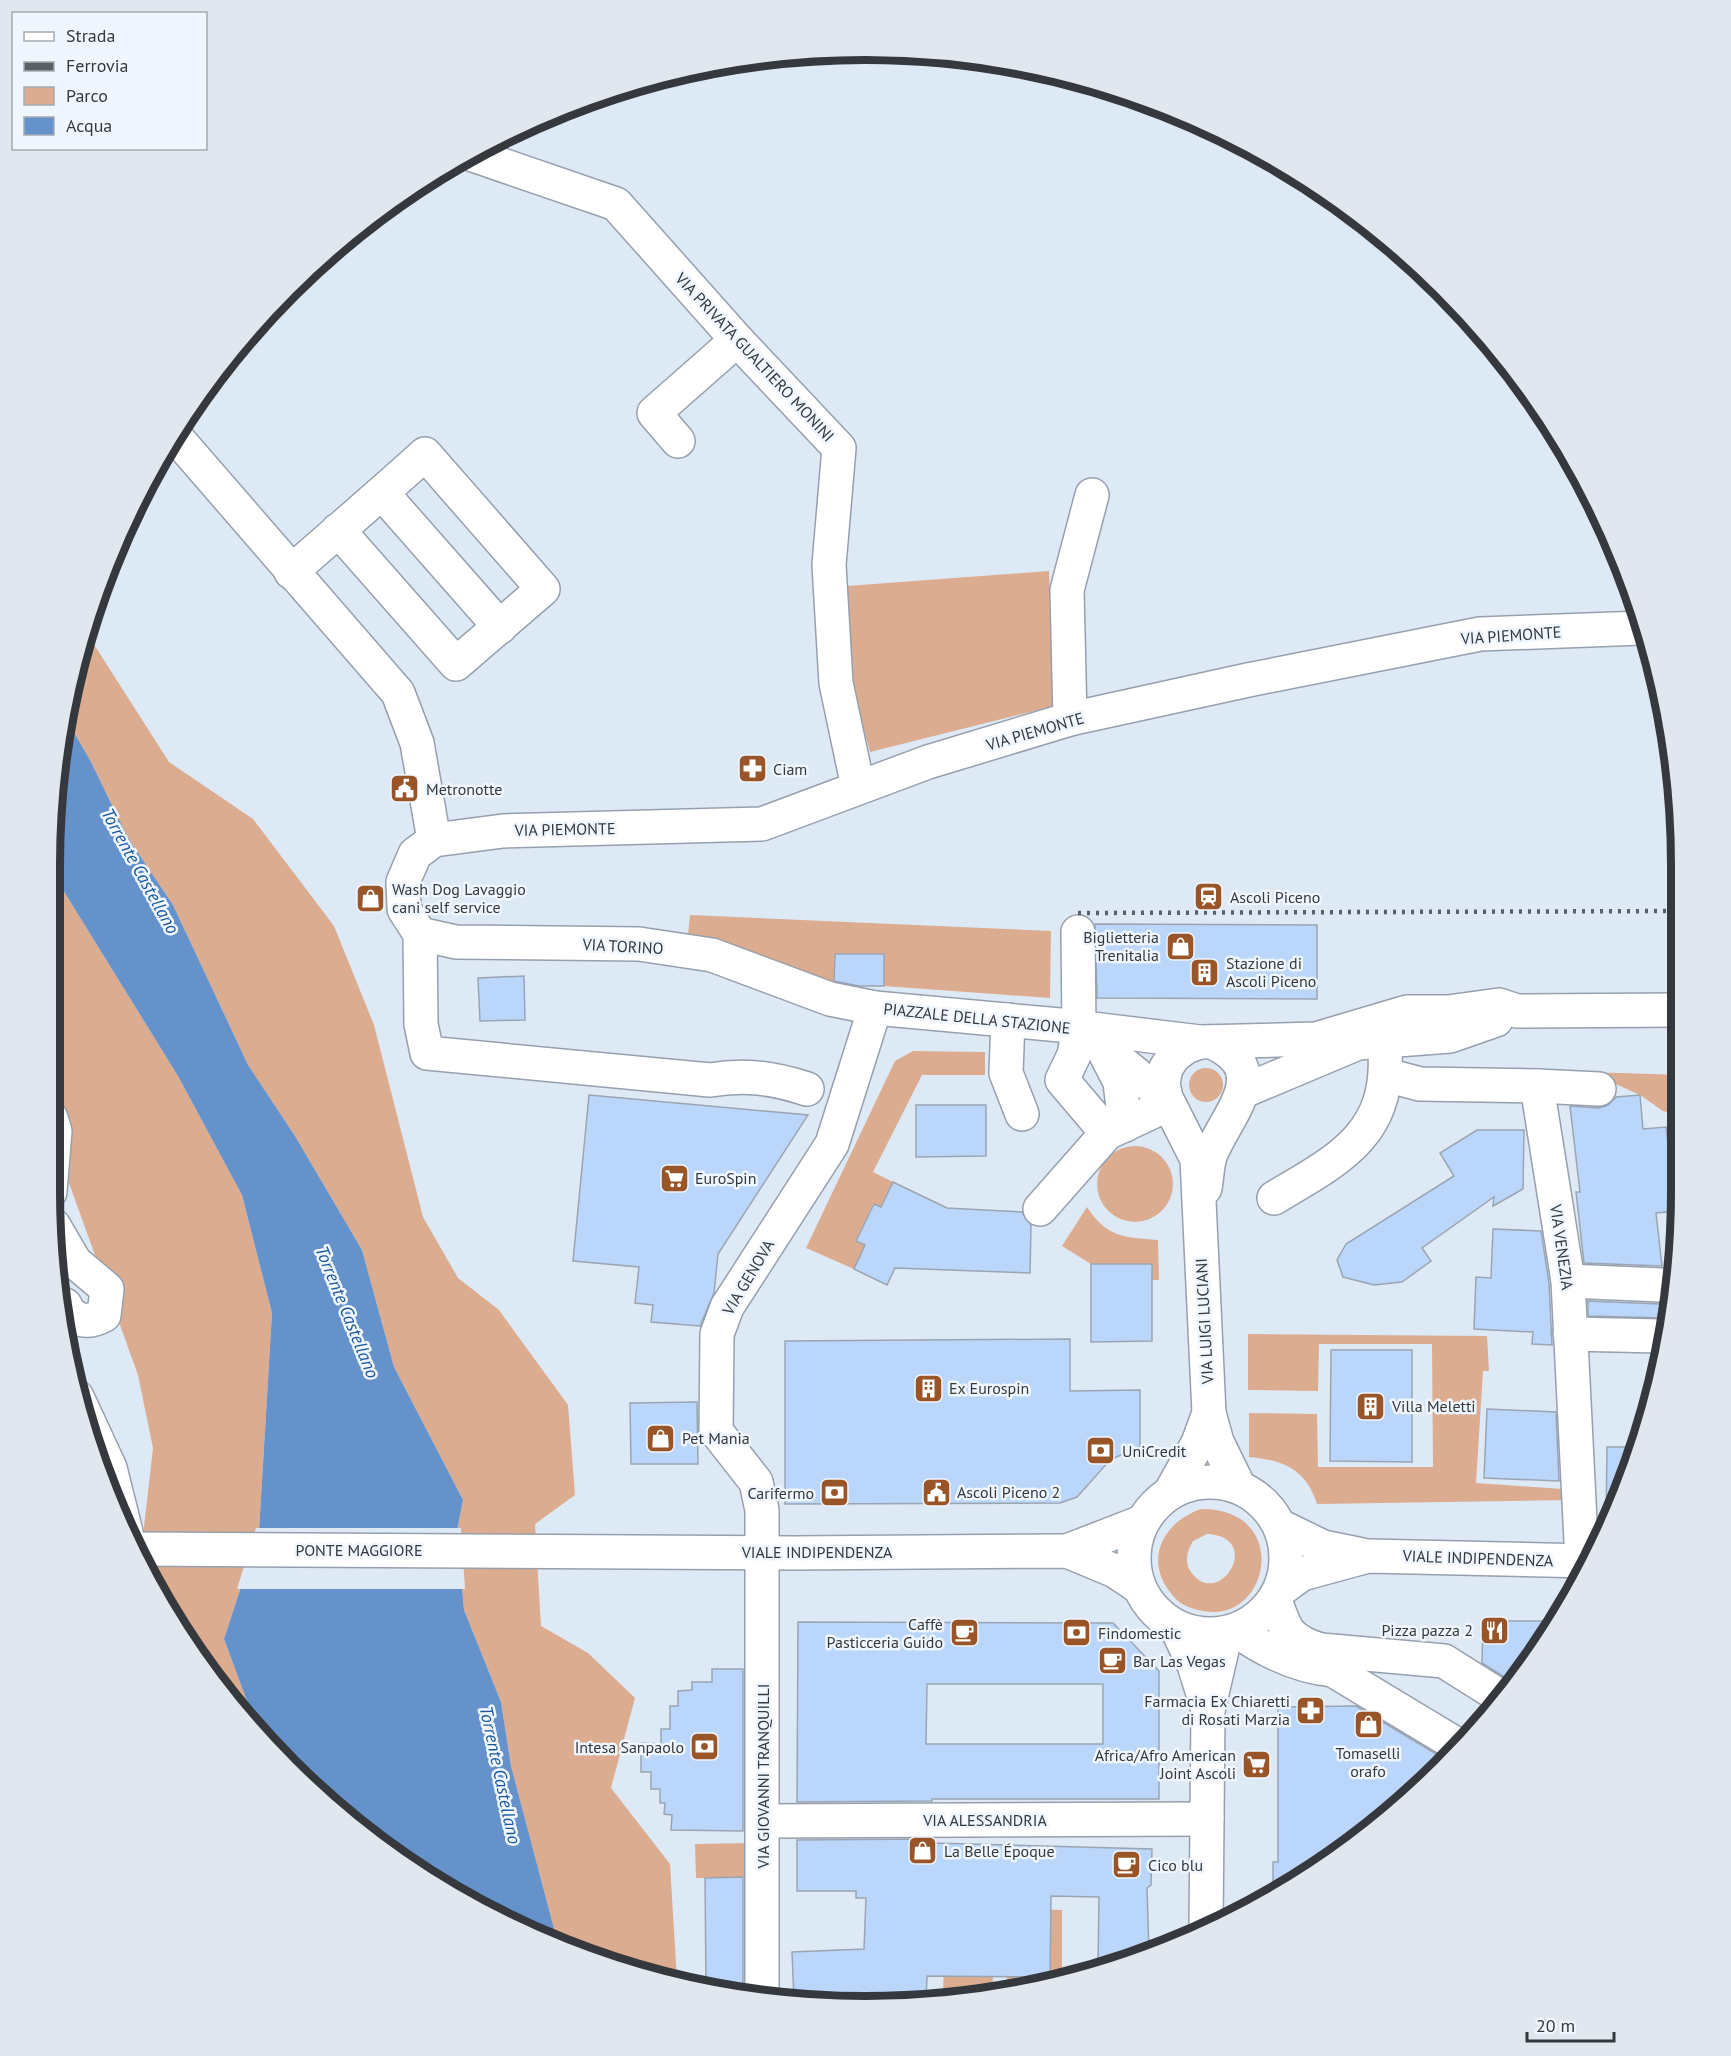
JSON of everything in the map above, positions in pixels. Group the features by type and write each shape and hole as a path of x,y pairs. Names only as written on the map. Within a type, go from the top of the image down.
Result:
{"street":[{"name":"VIA PRIVATA GUALTIERO MONINI","path":"482,158 616,204 737,340 839,448 829,565 830,589 836,683 858,787"},
{"path":"678,441 654,413 737,340"},
{"path":"181,443 398,693 417,743 434,840 415,854 403,882 404,909 420,934 421,1024 428,1053 710,1080 737,1089 775,1093 850,1087"},
{"path":"291,572 338,530 425,454 543,589 456,664 338,530"},
{"path":"382,492 500,627"},
{"path":"1070,719 1067,590 1092,495"},
{"name":"VIA PIEMONTE","path":"434,840 502,831 762,824 928,762 1070,719 1248,680 1480,634 1635,628"},
{"path":"1078,932 1091,1038 1120,1082 1116,1129"},
{"name":"VIA TORINO","path":"420,934 456,942 639,944 712,955 830,999 875,1008"},
{"name":"PIAZZALE DELLA STAZIONE","path":"875,1008 1008,1020 1091,1038 1207,1043 1289,1055 1358,1043 1378,1030 1450,1036 1517,1011 1671,1010"},
{"name":"VIA GENOVA","path":"764,1553 762,1510 756,1482 716,1431 717,1334 727,1307 832,1144 875,1008"},
{"path":"1008,1020 1006,1073 1022,1114"},
{"path":"1274,1198 1336,1161 1373,1122 1386,1075 1378,1030"},
{"path":"1091,1038 1074,1055 1062,1080 1116,1129"},
{"name":"PIAZZALE DELLA STAZIONE","path":"1091,1038 1194,1122 1207,1123 1237,1103 1289,1055"},
{"name":"PIAZZALE DELLA STAZIONE","path":"1199,1229 1197,1158 1170,1104 1163,1083 1166,1068 1174,1056 1186,1047 1207,1043 1228,1050 1239,1061 1244,1076 1237,1103"},
{"path":"1386,1075 1420,1084 1599,1089"},
{"name":"VIA VENEZIA","path":"1537,1086 1568,1281 1585,1553"},
{"path":"1199,1229 1209,1158 1237,1103"},
{"path":"1040,1209 1116,1129 1170,1104"},
{"name":"VIA LUIGI LUCIANI","path":"1199,1229 1209,1413 1217,1442 1239,1487"},
{"path":"62,1239 75,1262 107,1289 104,1315 94,1321 81,1320 70,1315"},
{"path":"1568,1281 1661,1285"},
{"path":"1570,1334 1658,1336"},
{"name":"VIA LUIGI LUCIANI","path":"1170,1493 1198,1443 1209,1413"},
{"path":"109,1466 121,1499"},
{"name":"VIALE INDIPENDENZA","path":"1278,1594 1286,1569 1286,1547 1280,1526 1256,1497 1239,1487 1216,1482 1192,1484 1170,1493 1154,1505 1142,1522 1134,1543 1133,1565 1139,1587 1148,1604 1160,1617 1176,1627 1209,1635 1231,1632 1258,1618 1278,1594 1302,1574 1368,1556"},
{"name":"VIALE INDIPENDENZA","path":"567,1551 764,1553 1067,1551 1142,1522"},
{"name":"VIALE INDIPENDENZA","path":"1280,1526 1323,1547 1368,1556 1580,1561"},
{"name":"PONTE MAGGIORE","path":"142,1544 567,1551"},
{"name":"VIALE INDIPENDENZA","path":"1067,1551 1115,1571 1139,1587"},
{"name":"VIA GIOVANNI TRANQUILLI","path":"762,1989 764,1553"},
{"path":"1278,1594 1288,1634 1303,1644 1321,1650 1444,1661 1495,1693"},
{"path":"1176,1627 1194,1665 1208,1710"},
{"path":"1206,1920 1208,1710 1231,1632 1273,1652 1320,1669 1333,1670 1452,1742"},
{"path":"1217,1679 1239,1664 1273,1652"},
{"path":"1386,1700 1388,1680 1405,1656"},
{"name":"VIA ALESSANDRIA","path":"763,1821 1207,1819"}],"green space":[{"path":"1049,571 1054,706 870,752 851,682 847,586"},
{"path":"92,641 169,762 253,819 334,926 374,1025 423,1217 458,1278 499,1310 568,1405 575,1495 535,1524 541,1626 588,1653 635,1698 611,1788 670,1864 677,1974 607,1953 555,1934 511,1766 501,1702 464,1610 457,1531 463,1500 394,1367 362,1250 295,1136 248,1065 173,905 128,838 90,760 72,729"},
{"path":"60,885 178,1076 242,1195 272,1313 259,1532 224,1639 251,1711 226,1681 196,1638 142,1545 153,1448 138,1375 60,1158"},
{"path":"690,915 1051,931 1050,998 884,986 884,954 835,954 834,986 688,935"},
{"path":"913,1051 985,1052 985,1075 922,1075 873,1172 893,1182 881,1207 873,1204 856,1240 865,1245 854,1269 806,1248 895,1061"},
{"path":"1206,1068 1218,1073 1223,1085 1218,1097 1206,1102 1194,1097 1189,1085 1194,1073"},
{"path":"1589,1072 1671,1075 1671,1113 1663,1111 1640,1095"},
{"path":"1135,1146 1149,1149 1162,1157 1170,1170 1173,1184 1170,1198 1162,1211 1149,1219 1135,1222 1121,1219 1108,1211 1100,1198 1097,1184 1100,1170 1108,1157 1121,1149"},
{"path":"1087,1207 1102,1225 1117,1234 1158,1240 1159,1280 1152,1280 1152,1264 1091,1264 1062,1246"},
{"path":"1248,1334 1487,1336 1489,1371 1483,1371 1476,1483 1562,1489 1572,1500 1317,1504 1307,1482 1292,1468 1261,1458 1249,1457 1249,1413 1317,1414 1318,1467 1433,1467 1432,1344 1319,1344 1318,1391 1248,1390"},
{"path":"1201,1509 1230,1514 1249,1526 1259,1544 1261,1564 1256,1584 1244,1600 1226,1610 1203,1611 1192,1608 1175,1598 1165,1585 1158,1558 1161,1546 1166,1534 1187,1515","holes":["1207,1534 1224,1538 1233,1547 1235,1558 1231,1569 1224,1578 1213,1583 1202,1582 1191,1572 1188,1564 1187,1556 1191,1545 1193,1541"]},
{"path":"749,1843 750,1877 696,1878 695,1844"},
{"path":"945,1907 1062,1910 1062,1972 1050,1975 1051,1923 993,1976 992,1986 943,1992"},
{"path":"1007,1977 1040,1977 1006,1984"}],"water":[{"name":"Torrente Castellano","path":"72,729 90,760 128,838 173,905 248,1065 295,1136 362,1250 394,1367 463,1500 457,1531 464,1610 501,1702 511,1766 555,1934 463,1888 375,1830 296,1760 251,1711 224,1639 259,1532 272,1313 242,1195 178,1076 60,885 62,813"}],"pier":[{"path":"256,1528 461,1528 465,1589 237,1589"}],"building":[{"name":"Stazione di Ascoli Piceno","path":"1095,924 1317,925 1317,999 1097,998"},
{"path":"835,954 884,954 884,986 859,986 834,981"},
{"path":"524,976 525,1020 480,1021 478,978"},
{"name":"EuroSpin","path":"589,1095 808,1115 718,1254 714,1293 700,1326 651,1322 653,1305 635,1303 639,1267 573,1261"},
{"path":"1640,1095 1643,1129 1666,1127 1671,1169 1670,1212 1656,1213 1662,1266 1584,1263 1576,1192 1580,1192 1570,1106 1599,1108 1608,1105 1616,1097"},
{"path":"916,1105 986,1105 986,1156 916,1157"},
{"path":"1477,1130 1524,1130 1523,1189 1493,1206 1494,1197 1422,1248 1431,1261 1402,1282 1374,1285 1343,1277 1337,1260 1346,1244 1454,1176 1440,1153"},
{"path":"893,1182 947,1208 1022,1212 1031,1225 1030,1273 895,1268 887,1285 854,1269 865,1245 856,1241 874,1204 881,1207"},
{"path":"1493,1229 1541,1231 1549,1283 1552,1345 1532,1344 1533,1332 1474,1329 1476,1277 1491,1278"},
{"path":"1091,1264 1152,1264 1152,1341 1091,1342"},
{"path":"1588,1301 1663,1303 1661,1318 1588,1316"},
{"path":"1070,1339 1070,1391 1140,1390 1140,1446 1110,1460 1077,1497 1060,1503 785,1504 785,1341"},
{"name":"Villa Meletti","path":"1331,1350 1412,1350 1412,1462 1330,1461"},
{"path":"697,1402 698,1464 631,1464 630,1403"},
{"path":"1487,1409 1556,1412 1559,1481 1484,1478"},
{"path":"1607,1447 1629,1447 1610,1499 1606,1507"},
{"path":"1483,1621 1546,1621 1507,1679 1482,1663"},
{"path":"798,1622 1113,1623 1159,1671 1159,1799 932,1799 932,1801 797,1802","holes":["927,1684 1103,1684 1103,1744 926,1744"]},
{"path":"712,1669 743,1669 743,1831 671,1830 672,1815 664,1814 665,1803 660,1803 660,1789 651,1789 651,1772 641,1772 641,1743 661,1744 661,1729 670,1729 670,1706 678,1706 678,1691 692,1690 692,1682 712,1682"},
{"path":"1356,1706 1439,1756 1397,1796 1356,1830 1273,1885 1273,1862 1278,1862 1278,1707"},
{"path":"931,1839 931,1843 1152,1849 1151,1885 1147,1888 1149,1944 1098,1961 1099,1897 1051,1896 1050,1975 1040,1977 927,1976 926,1993 918,1994 866,1996 794,1992 792,1952 864,1949 866,1898 856,1898 856,1891 797,1891 797,1840"},
{"path":"743,1877 743,1986 706,1981 705,1878"}],"railway":[{"path":"1078,913 1671,911"}],"place":[{"name":"Ciam","path":"752,769"},
{"name":"Metronotte","path":"405,789"},
{"name":"Ascoli Piceno","path":"1209,897"},
{"name":"Wash Dog Lavaggio cani self service","path":"371,898"},
{"name":"Biglietteria Trenitalia","path":"1180,946"},
{"name":"Stazione di Ascoli Piceno","path":"1205,972"},
{"name":"EuroSpin","path":"674,1178"},
{"name":"Ex Eurospin","path":"928,1388"},
{"name":"Villa Meletti","path":"1371,1406"},
{"name":"Pet Mania","path":"661,1438"},
{"name":"UniCredit","path":"1101,1451"},
{"name":"Ascoli Piceno 2","path":"936,1492"},
{"name":"Carifermo","path":"835,1493"},
{"name":"Pizza pazza 2","path":"1494,1630"},
{"name":"Caffè Pasticceria Guido","path":"964,1633"},
{"name":"Findomestic","path":"1077,1633"},
{"name":"Bar Las Vegas","path":"1112,1661"},
{"name":"Farmacia Ex Chiaretti di Rosati Marzia","path":"1311,1710"},
{"name":"Tomaselli orafo","path":"1368,1725"},
{"name":"Intesa Sanpaolo","path":"705,1747"},
{"name":"Africa/Afro American Joint Ascoli","path":"1257,1764"},
{"name":"La Belle Époque","path":"923,1851"},
{"name":"Cico blu","path":"1127,1865"}]}
